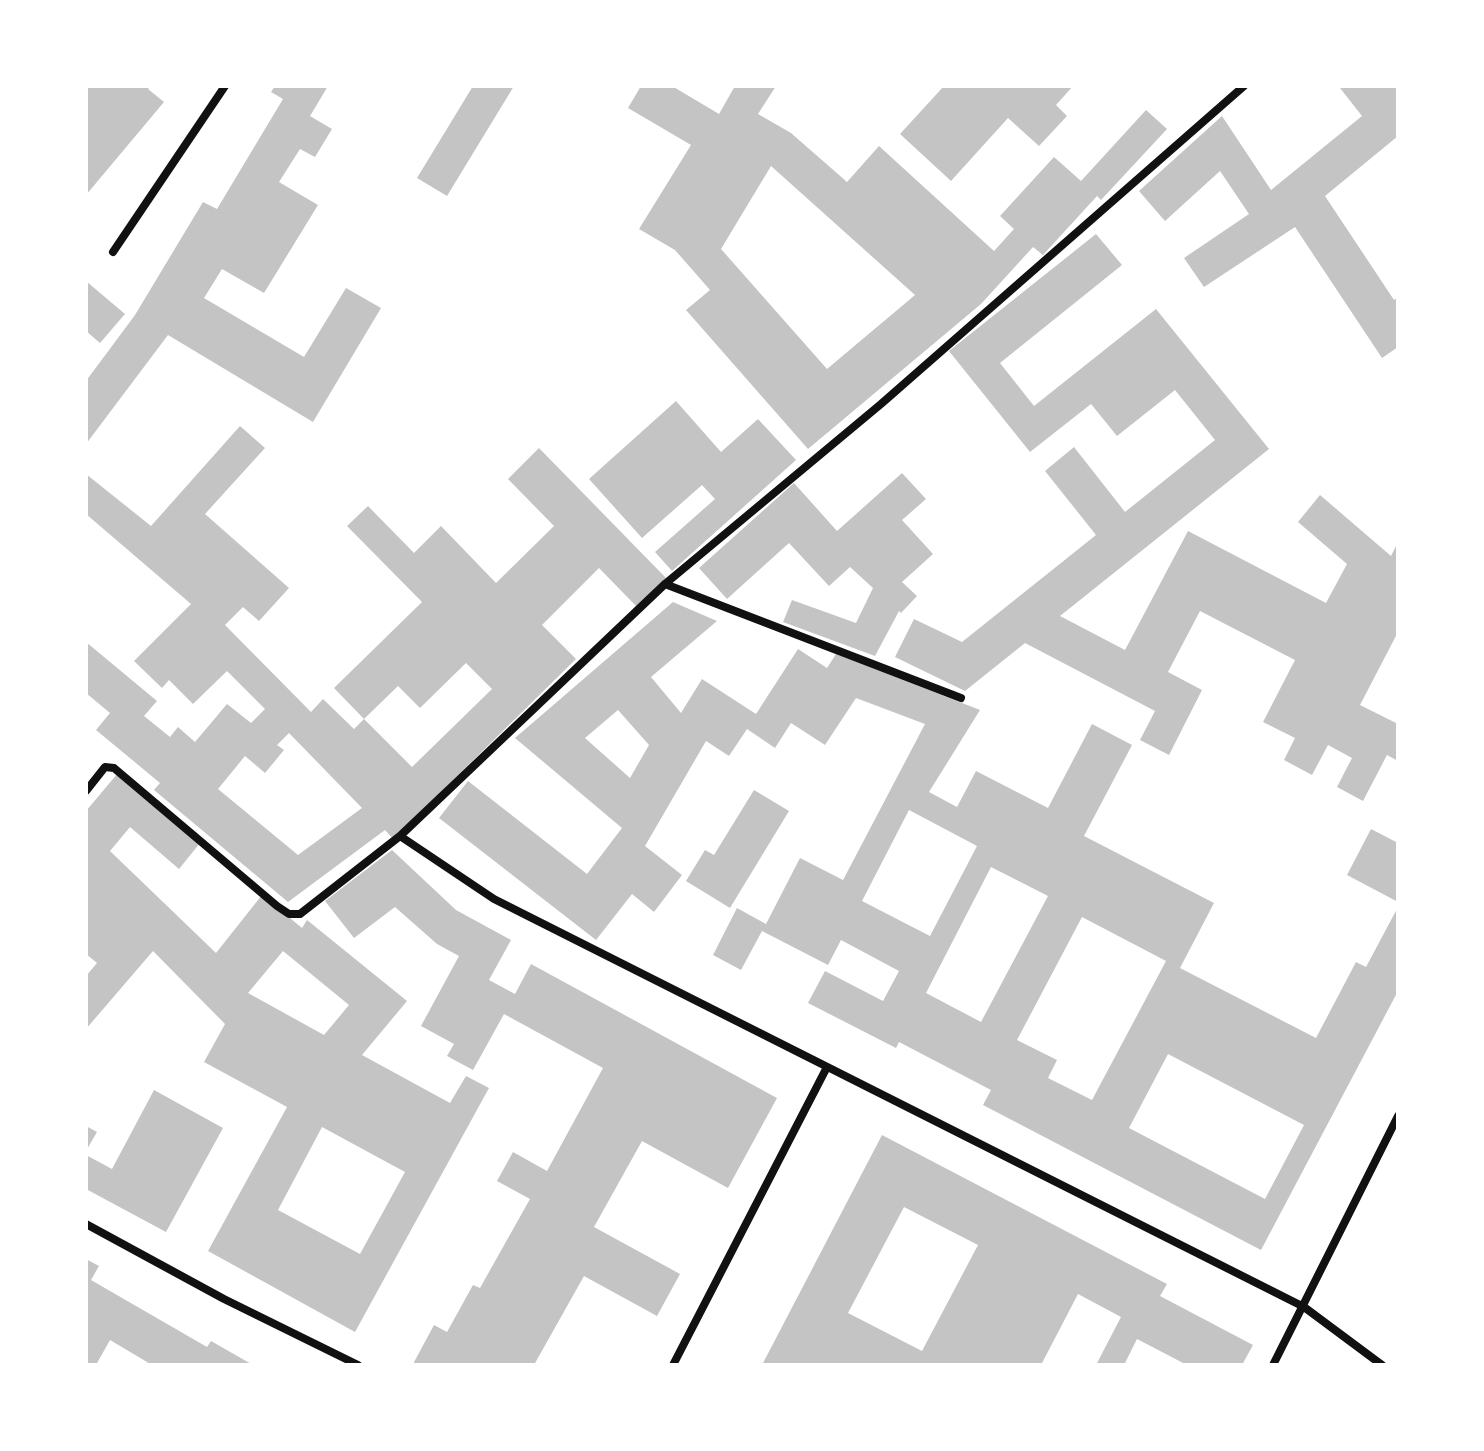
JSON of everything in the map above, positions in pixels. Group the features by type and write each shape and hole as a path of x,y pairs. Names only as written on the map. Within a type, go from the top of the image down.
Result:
{"street":[{"path":"113,252 225,86"},
{"path":"86,791 105,767 114,768 289,914 300,914 400,836 665,584 881,404 1244,86"},
{"path":"665,584 961,698"},
{"path":"400,836 494,899 826,1069 1304,1307 1382,1365"},
{"path":"673,1365 826,1069"},
{"path":"1273,1365 1398,1116"},
{"path":"86,1224 224,1299 358,1365"}],"building":[{"path":"86,86 151,86 148,89 164,102 86,195"},
{"path":"275,86 328,86 310,116 332,129 315,157 300,149 279,182 318,205 264,293 222,269 204,298 304,357 346,288 381,308 313,422 168,335 86,444 86,381 135,315 203,202 217,209 283,99 271,92"},
{"path":"473,86 514,86 447,196 417,178"},
{"path":"641,86 672,86 719,114 735,86 776,86 758,114 791,133 847,182 879,146 994,251 1014,229 1000,216 1054,157 1081,181 1146,110 1167,129 1101,200 1097,196 1043,255 1033,247 981,304 808,449 686,310 710,290 675,250 639,229 691,145 628,108","holes":["771,166 915,295 827,369 721,249"]},
{"path":"944,86 1073,86 1056,105 1067,116 1039,146 1008,118 951,181 900,134"},
{"path":"1398,86 1398,136 1325,196 1394,300 1398,297 1398,347 1382,358 1295,227 1204,287 1184,258 1249,214 1220,171 1165,221 1139,191 1222,116 1271,190 1362,116 1340,88"},
{"path":"1096,234 1122,265 1000,363 1034,406 1156,309 1269,449 1060,616 1125,650 1188,531 1326,603 1347,564 1298,522 1320,495 1391,556 1398,542 1398,632 1360,705 1398,724 1398,761 1387,755 1363,801 1337,787 1352,758 1328,745 1312,775 1284,760 1295,738 1263,722 1295,660 1200,611 1168,672 1202,690 1169,755 1140,740 1155,711 1025,643 965,691 895,657 914,619 962,642 1096,535 1045,471 1074,447 1125,512 1215,440 1175,390 1117,436 1091,404 1030,452 949,351"},
{"path":"86,281 125,314 100,343 86,331"},
{"path":"676,401 721,452 758,419 796,460 672,571 655,552 715,499 702,485 642,538 589,479"},
{"path":"240,426 265,448 205,514 289,588 259,621 243,607 225,625 311,712 323,699 354,729 364,719 334,688 422,602 347,526 368,506 414,553 441,526 496,583 554,526 508,479 539,448 666,578 637,607 599,568 542,625 576,659 393,839 385,830 288,902 154,790 160,783 96,730 110,713 86,693 86,642 157,701 144,716 170,737 178,727 195,742 227,704 251,723 265,709 227,671 193,704 169,680 162,688 134,661 191,604 86,514 86,474 151,526","holes":["466,663 492,689 412,767 364,719 398,686 420,708","289,733 362,808 298,855 218,789 245,756 265,773 284,750 277,745"]},
{"path":"902,473 926,499 902,520 933,554 902,582 917,596 901,613 899,611 875,656 783,622 792,600 856,623 873,588 850,567 829,586 789,543 727,599 699,568 794,483 837,531"},
{"path":"673,602 717,621 651,677 681,713 702,679 756,714 798,649 827,668 836,654 980,710 929,792 957,807 976,771 1048,808 1092,724 1132,745 1084,836 1214,903 1180,968 1316,1038 1356,962 1366,967 1398,907 1398,991 1261,1250 983,1105 991,1090 899,1042 896,1048 808,1003 825,971 883,1001 899,971 841,940 828,965 762,931 741,970 713,955 737,908 766,924 800,858 843,880 925,724 856,698 825,745 791,723 775,748 747,729 729,756 706,741 645,846 682,875 654,912 632,894 596,940 439,818 468,781 587,874 622,828 515,738","holes":["618,710 649,745 630,778 585,738","909,810 977,846 930,936 862,901","991,867 1048,896 981,1022 926,993","1082,917 1166,961 1092,1100 1048,1078 1057,1060 1017,1040","1168,1054 1304,1125 1265,1199 1129,1128"]},
{"path":"118,773 200,843 179,869 130,827 110,851 216,953 262,895 302,928 307,920 407,1001 362,1055 450,1103 466,1076 489,1088 355,1332 208,1251 287,1107 204,1062 225,1024 153,951 86,1029 86,976 97,963 86,954 86,811","holes":["283,951 349,1005 324,1035 248,993","322,1127 405,1172 360,1254 278,1210"]},
{"path":"754,790 789,811 730,908 686,881 705,850 714,855"},
{"path":"1371,829 1398,843 1398,902 1347,875"},
{"path":"392,850 456,910 511,940 489,980 515,994 531,964 777,1098 728,1188 642,1141 594,1227 680,1274 657,1316 584,1276 534,1365 413,1364 434,1325 447,1332 473,1285 480,1288 530,1199 497,1181 513,1152 547,1171 603,1068 504,1014 473,1070 447,1056 454,1044 421,1026 459,956 437,944 395,907 354,938 325,901"},
{"path":"154,1090 223,1128 166,1232 86,1189 86,1155 112,1169"},
{"path":"86,1126 97,1132 86,1151"},
{"path":"882,1135 1167,1284 1160,1296 1253,1345 1242,1365 1187,1365 1137,1339 1124,1365 1096,1365 1121,1317 1078,1294 1041,1365 762,1365","holes":["904,1207 978,1245 922,1351 848,1313"]},
{"path":"86,1259 99,1266 91,1280 207,1347 211,1341 253,1365 152,1365 110,1340 96,1365 86,1365"}]}
